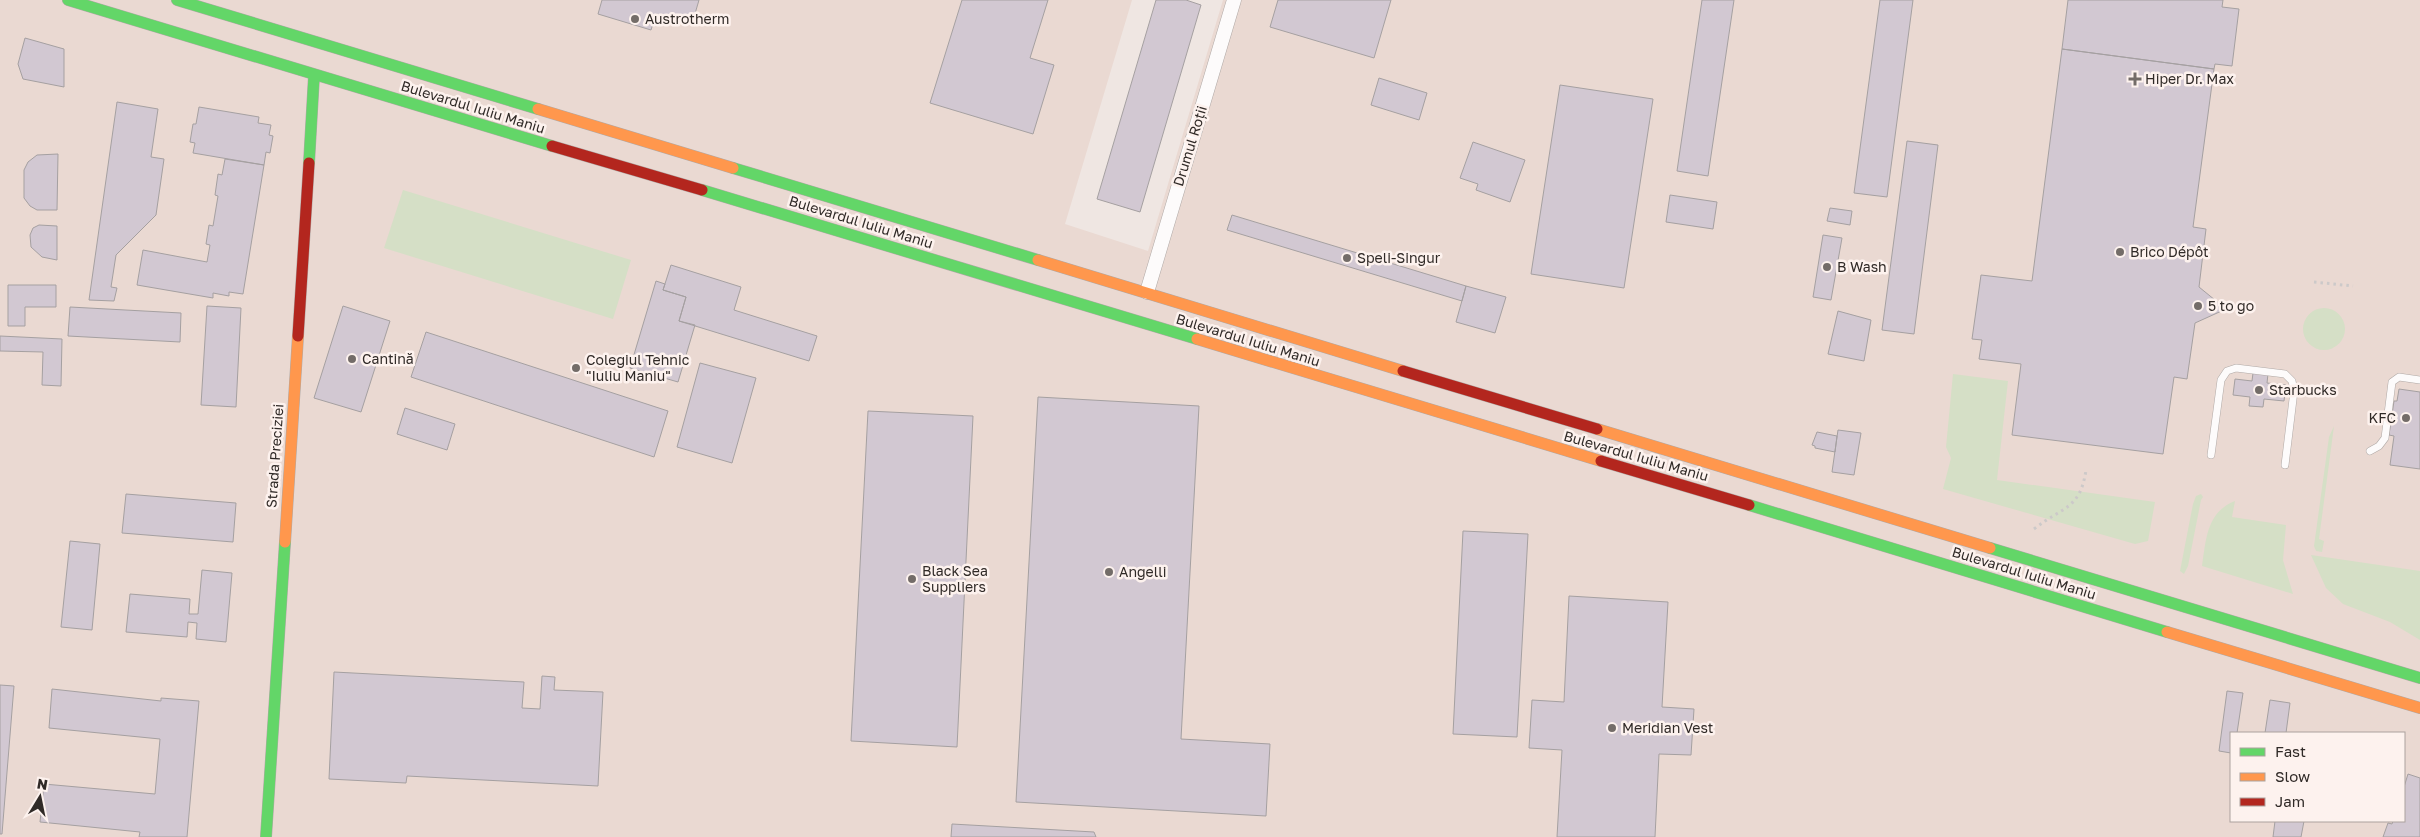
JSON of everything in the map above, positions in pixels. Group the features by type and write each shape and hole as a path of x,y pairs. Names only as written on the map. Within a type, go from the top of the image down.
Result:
{"main road":[{"name":"Bulevardul Iuliu Maniu","path":"68,0 314,76 541,138 2420,708"},
{"name":"Bulevardul Iuliu Maniu","path":"177,0 2191,607 2420,678"},
{"name":"Strada Preciziei","path":"266,837 314,76"},
{"path":"563,130 638,149 673,149"},
{"path":"1744,484 1758,478"},
{"path":"1699,490 1730,488"},
{"path":"2160,630 2166,600"},
{"path":"2185,637 2191,607"}],"street":[{"name":"Drumul Roții","path":"1147,292 1234,0"}],"lane":[{"path":"2212,456 2221,380 2227,371 2236,368 2285,374 2292,381 2294,391 2285,464"},
{"path":"2370,451 2379,446 2385,438 2392,382 2399,378 2420,380"}],"path":[{"path":"2314,282 2353,286"},
{"path":"2034,529 2074,503 2080,494 2086,470"}],"shaded area":[{"path":"0,0 1132,0 1065,224 1148,251 1223,0 2420,0 2420,837 0,837"}],"green space":[{"path":"403,190 631,260 613,319 384,248"},
{"path":"2328,308 2336,311 2342,317 2345,329 2342,341 2336,347 2320,350 2312,347 2306,341 2303,325 2306,317 2312,311"},
{"path":"1953,374 2008,381 1997,480 2155,502 2148,541 2135,544 1943,489 1951,458 1946,447"},
{"path":"2334,426 2319,539 2324,541 2322,552 2316,551 2314,546 2329,437"},
{"path":"2201,494 2203,497 2188,566 2184,574 2180,571 2193,504 2196,496"},
{"path":"2235,501 2232,517 2286,525 2283,560 2293,594 2202,566 2209,528 2213,520 2218,512"},
{"path":"2311,555 2420,571 2420,640 2390,622 2343,604 2326,588"}],"building":[{"name":"Austrotherm","path":"602,0 699,0 692,24 656,14 651,30 598,14"},
{"path":"962,0 1048,0 1030,58 1054,65 1033,134 930,103"},
{"path":"1156,0 1186,0 1201,5 1140,212 1097,199"},
{"path":"1278,0 1391,0 1374,58 1270,27"},
{"path":"1702,0 1734,0 1708,176 1677,171"},
{"path":"1880,0 1913,0 1887,197 1854,193"},
{"path":"2068,0 2223,0 2222,7 2239,9 2232,66 2215,64 2214,69 2062,49"},
{"path":"25,38 64,49 64,87 23,79 18,64"},
{"name":"Brico Dépôt","path":"2062,49 2214,69 2193,227 2206,229 2199,287 2226,309 2195,323 2187,379 2174,377 2163,454 2012,435 2021,364 1979,359 1982,340 1972,339 1981,275 2032,281"},
{"path":"1379,78 1427,93 1419,120 1371,105"},
{"path":"1560,85 1653,99 1624,288 1531,274"},
{"path":"117,102 158,109 151,157 164,159 156,215 116,255 111,287 117,288 114,301 89,300"},
{"path":"199,107 259,117 258,123 271,125 269,135 273,136 270,153 266,152 264,165 193,153 195,143 190,142 193,124 196,124"},
{"path":"1907,141 1938,145 1914,334 1882,330"},
{"path":"1473,142 1525,160 1510,202 1476,190 1478,184 1460,178"},
{"path":"58,154 57,210 37,210 30,206 24,198 24,170 28,162 37,155"},
{"path":"225,159 264,165 243,294 229,292 229,296 213,293 213,298 137,285 143,250 207,262 210,245 206,244 209,225 213,226 218,196 215,195 218,174 222,175"},
{"path":"1670,195 1717,202 1713,229 1666,222"},
{"path":"1830,208 1852,211 1850,225 1827,221"},
{"name":"Speli-Singur","path":"1232,215 1466,286 1462,301 1227,230"},
{"path":"39,225 57,226 57,260 42,257 31,247 30,235 33,228"},
{"name":"B Wash","path":"1823,235 1842,238 1831,300 1813,297"},
{"path":"671,265 741,287 734,310 817,336 809,361 679,321 686,297 663,290"},
{"path":"656,281 665,284 663,290 686,297 679,321 695,325 678,382 630,368"},
{"path":"8,285 56,285 56,307 25,307 25,326 8,326"},
{"path":"1466,286 1506,297 1495,333 1456,322"},
{"path":"207,306 241,308 236,407 201,405"},
{"name":"Cantină","path":"343,306 390,321 361,412 314,398"},
{"path":"70,307 181,313 180,342 68,336"},
{"path":"1838,311 1871,320 1864,361 1828,354"},
{"path":"426,332 668,411 654,457 411,377"},
{"path":"0,336 62,339 61,386 42,385 43,352 0,351"},
{"path":"700,363 756,378 732,463 677,447"},
{"name":"Starbucks","path":"2253,373 2268,374 2267,383 2286,385 2284,401 2264,399 2263,407 2249,406 2250,397 2233,395 2235,379 2252,381"},
{"name":"KFC","path":"2399,389 2420,392 2420,469 2390,465 2394,436 2389,435 2394,401 2397,401"},
{"name":"Angelli","path":"1038,397 1199,406 1181,739 1270,744 1266,816 1016,802"},
{"path":"405,408 455,424 447,450 397,434"},
{"name":"Black Sea Suppliers","path":"868,411 973,416 957,747 851,741"},
{"path":"1838,430 1861,433 1854,475 1832,472"},
{"path":"1817,432 1837,436 1835,452 1815,448 1812,445"},
{"path":"126,494 236,503 233,542 122,533"},
{"path":"1463,531 1528,534 1517,737 1453,734"},
{"path":"70,541 100,544 92,630 61,627"},
{"path":"202,570 232,573 226,642 196,639 197,623 188,622 187,637 126,632 130,594 190,599 189,614 198,614"},
{"name":"Meridian Vest","path":"1569,596 1668,602 1662,707 1694,709 1691,755 1659,754 1655,837 1557,837 1562,750 1529,748 1532,700 1564,702"},
{"path":"334,672 524,682 522,708 540,709 542,676 555,677 554,690 603,692 598,786 407,776 406,783 329,779"},
{"path":"0,685 14,686 2,834 0,834"},
{"path":"52,689 161,701 161,698 199,701 187,837 139,837 140,832 40,822 44,784 155,794 160,739 49,728"},
{"path":"2227,691 2243,693 2237,732 2230,732 2230,753 2219,751"},
{"path":"2270,700 2290,703 2286,732 2265,732"},
{"path":"2408,774 2420,778 2420,837 2383,837 2388,823 2405,822 2405,784"},
{"path":"2275,822 2304,822 2301,837 2273,837"},
{"path":"952,824 1094,832 1096,837 951,837"}],"traffic: fast":[{"path":"68,0 552,146"},
{"path":"177,0 538,109"},
{"path":"309,163 314,76"},
{"path":"733,168 1038,260"},
{"path":"702,190 1197,339"},
{"path":"1749,505 2167,632"},
{"path":"266,837 285,542"},
{"path":"1990,548 2420,678"}],"traffic: slow":[{"path":"538,109 733,168"},
{"path":"1038,260 1403,371"},
{"path":"285,542 298,336"},
{"path":"1197,339 1601,461"},
{"path":"1597,429 1990,548"},
{"path":"2167,632 2420,708"}],"traffic: jam":[{"path":"552,146 702,190"},
{"path":"298,336 309,163"},
{"path":"1403,371 1597,429"},
{"path":"1601,461 1749,505"}],"place":[{"name":"Austrotherm","path":"635,19"},
{"name":"Hiper Dr. Max","path":"2135,79"},
{"name":"Brico Dépôt","path":"2120,252"},
{"name":"Speli-Singur","path":"1347,258"},
{"name":"B Wash","path":"1827,267"},
{"name":"5 to go","path":"2198,306"},
{"name":"Cantină","path":"352,359"},
{"name":"Colegiul Tehnic \"Iuliu Maniu\"","path":"576,368"},
{"name":"Starbucks","path":"2259,390"},
{"name":"KFC","path":"2406,418"},
{"name":"Angelli","path":"1109,572"},
{"name":"Black Sea Suppliers","path":"912,579"},
{"name":"Meridian Vest","path":"1612,728"}]}
